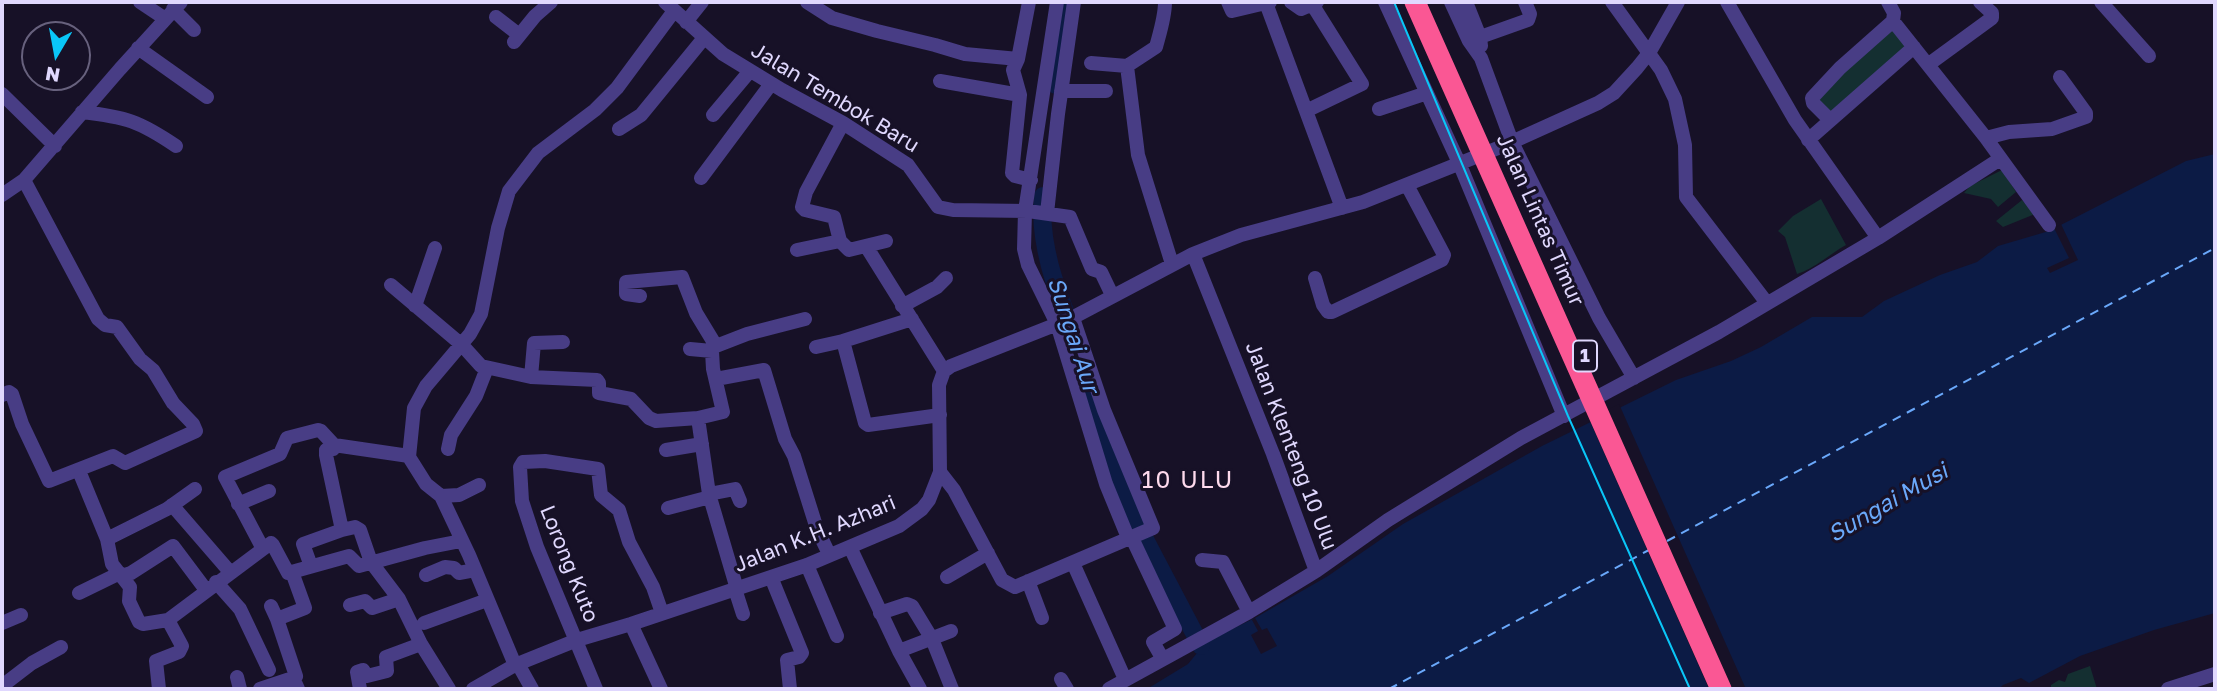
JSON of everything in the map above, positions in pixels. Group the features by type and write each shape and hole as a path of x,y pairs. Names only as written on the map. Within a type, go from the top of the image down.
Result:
{"highway":[{"name":"Jalan Lintas Timur","path":"1416,2 1432,25 1733,689"},
{"name":"Jalan Lintas Timur","path":"1428,2 1432,25 1721,689"}],"street":[{"path":"140,2 173,10 194,30"},
{"path":"496,18 516,38 551,2"},
{"path":"686,22 702,2"},
{"path":"807,2 832,18 877,32 965,54 1018,59"},
{"path":"1029,2 1018,59 1013,70 1020,95 1012,173 1031,180"},
{"path":"940,472 954,490 1002,580 1015,587 1153,529 1154,526 1109,428 1065,321 1026,258 1027,211 1057,2"},
{"path":"1046,213 1074,2"},
{"path":"1091,63 1127,66 1156,47 1165,15 1165,2"},
{"path":"1228,2 1231,10 1268,2 1342,208"},
{"path":"1291,2 1301,9 1314,3 1362,84 1306,111"},
{"path":"1385,2 1460,165 1564,416"},
{"path":"1451,2 1475,39"},
{"path":"1465,2 1481,58 1512,142 1599,318 1634,377"},
{"path":"1475,39 1528,20 1530,14 1525,2"},
{"path":"1612,2 1662,72 1680,114 1685,145 1686,197 1767,303"},
{"path":"866,246 944,371 967,359 1065,321 1193,254 1241,235 1342,208 1407,185 1460,165 1598,103 1614,93 1649,53 1678,2"},
{"path":"1727,2 1808,140 1878,238"},
{"path":"1829,120 1814,103 1815,94 1893,21 1895,13 1888,2"},
{"path":"1928,63 1992,19 1992,13 1980,2"},
{"path":"2101,2 2149,55"},
{"path":"532,689 516,664 441,496 426,484 409,456 414,408 426,386 458,349 481,314 498,228 509,191 538,153 595,110 617,88 670,7"},
{"name":"Jalan Tembok Baru","path":"670,7 723,54 750,71 767,91 838,131 908,165 938,207 953,210 1027,211"},
{"path":"2,195 24,180 173,10"},
{"path":"1893,21 1986,138 2049,225"},
{"path":"619,129 641,115 705,38"},
{"path":"1808,140 1914,47"},
{"path":"138,48 207,97"},
{"path":"1127,66 1138,155 1172,264"},
{"path":"713,115 750,71"},
{"path":"1986,138 2004,133 2052,129 2086,117 2086,113 2060,77"},
{"path":"940,82 1020,95"},
{"path":"701,178 767,91"},
{"path":"1061,91 1106,91"},
{"path":"1380,109 1427,93"},
{"path":"2,94 55,146"},
{"path":"82,112 118,116 145,125 176,146"},
{"path":"838,131 801,203 806,210 834,217 840,241 849,250 886,241"},
{"name":"Jalan Klenteng 10 Ulu","path":"1193,254 1273,454 1316,571 1388,520 1521,439 1685,352 1878,238 2000,159"},
{"path":"2,396 9,392 12,394 22,424 49,481 113,456 125,463 193,434 195,428 173,403 153,370 140,359 117,327 105,325 99,318 24,180"},
{"path":"1315,278 1323,305 1328,312 1332,312 1442,260 1444,255 1407,185"},
{"path":"1027,211 1070,217 1092,269 1101,271 1112,295"},
{"path":"797,250 840,241"},
{"path":"415,306 435,248"},
{"path":"391,285 458,349 487,368 531,377 597,380 599,393 631,399 652,420 698,418 723,412 716,379 714,349 696,313 684,278 626,282 626,294 640,296"},
{"path":"902,306 937,287 946,278"},
{"path":"691,349 714,349 747,334 804,319"},
{"path":"816,347 912,319"},
{"path":"1065,321 1091,434 1106,484 1136,536 1175,629 1153,642 1161,656"},
{"path":"843,341 865,423 868,425 940,415"},
{"path":"531,377 534,343 563,342"},
{"path":"448,449 451,435 476,396 487,368"},
{"path":"716,379 764,370 785,439 794,456 817,529 829,554"},
{"name":"Jalan K.H. Azhari","path":"473,689 516,664 577,640 807,565 899,526 922,509 935,489 940,472 939,385 944,371"},
{"path":"698,418 709,495 743,614"},
{"path":"1091,434 1109,428"},
{"path":"263,549 225,477 280,454 287,438 321,431 334,445 409,456"},
{"path":"666,450 702,444"},
{"path":"334,445 333,449 326,450 326,455 342,530"},
{"name":"Lorong Kuto","path":"577,640 537,547 522,501 520,467 523,462 596,467 601,495 619,510 629,542 653,587 662,613"},
{"path":"79,471 107,539 112,564 130,587 129,601 140,624 168,620 271,543 288,573 349,556 359,566 461,541"},
{"path":"441,496 459,495 479,485"},
{"path":"107,539 172,505 195,489"},
{"path":"668,508 735,489 740,501"},
{"path":"239,504 268,491"},
{"path":"172,505 230,572"},
{"path":"311,566 303,544 342,530 355,527 360,530 371,562 399,599 421,644 449,689"},
{"path":"79,593 131,573 173,546 211,586 240,609 269,670"},
{"path":"850,547 899,652 920,689"},
{"path":"947,577 988,553"},
{"path":"1202,560 1223,562 1249,612"},
{"path":"1073,563 1124,677"},
{"path":"807,565 837,636"},
{"path":"426,575 445,567 454,568 459,573 475,570"},
{"path":"1109,689 1249,612 1316,571"},
{"path":"260,689 295,684 296,676 274,613 305,607 292,572"},
{"path":"771,577 802,653 786,662 790,689"},
{"path":"1028,581 1042,618"},
{"path":"350,605 365,601 372,608 399,599"},
{"path":"424,623 487,600"},
{"path":"880,613 909,605 952,689"},
{"path":"2,623 21,615"},
{"path":"159,689 156,661 179,652 182,648 168,620"},
{"path":"631,624 661,689"},
{"path":"899,652 951,631"},
{"path":"577,640 596,689"},
{"path":"360,689 357,672 363,670 367,676 387,671 386,657 421,644"},
{"path":"2,686 32,663 61,646"},
{"path":"2168,689 2215,674"}],"green space":[{"path":"1890,28 1907,46 1831,113 1817,98"},
{"path":"2002,170 2016,192 1998,207 1991,199 1964,193 1970,186"},
{"path":"1821,199 1846,245 1797,274 1785,237 1778,231 1793,216"},
{"path":"2022,200 2035,214 2003,227 1996,221"},
{"path":"2090,666 2097,689 2051,689 2051,685 2059,680 2065,682 2068,674"}],"water":[{"name":"Sungai Musi","path":"2215,154 2215,613 2154,630 2080,656 2029,683 2021,678 1999,689 1147,689 1188,664 1207,641 1255,618 1328,576 1403,524 1542,446 1676,380 1731,361 1761,347 1812,317 1862,317 1884,301 1940,275 1977,262 1998,246 2049,231 2186,161"}],"pier":[{"path":"2061,224 2078,260 2050,273 2047,268 2069,258 2054,228"},
{"path":"1619,404 1746,689 1709,689 1589,419"},
{"path":"1255,618 1262,630 1267,628 1277,646 1261,654 1251,635 1258,631 1252,620"}],"waterway":[{"name":"Sungai Aur","path":"1056,85 1066,2"},
{"name":"Sungai Aur","path":"1043,196 1046,249 1055,284 1074,335"},
{"name":"Sungai Aur","path":"1088,378 1107,455 1129,509 1201,646"}],"ferry route":[{"path":"1667,541 2215,248"},
{"path":"1389,689 1649,550"}],"tram line":[{"path":"1394,2 1568,416 1690,689"}],"district":[{"name":"10 ULU","path":"1188,480"}]}
